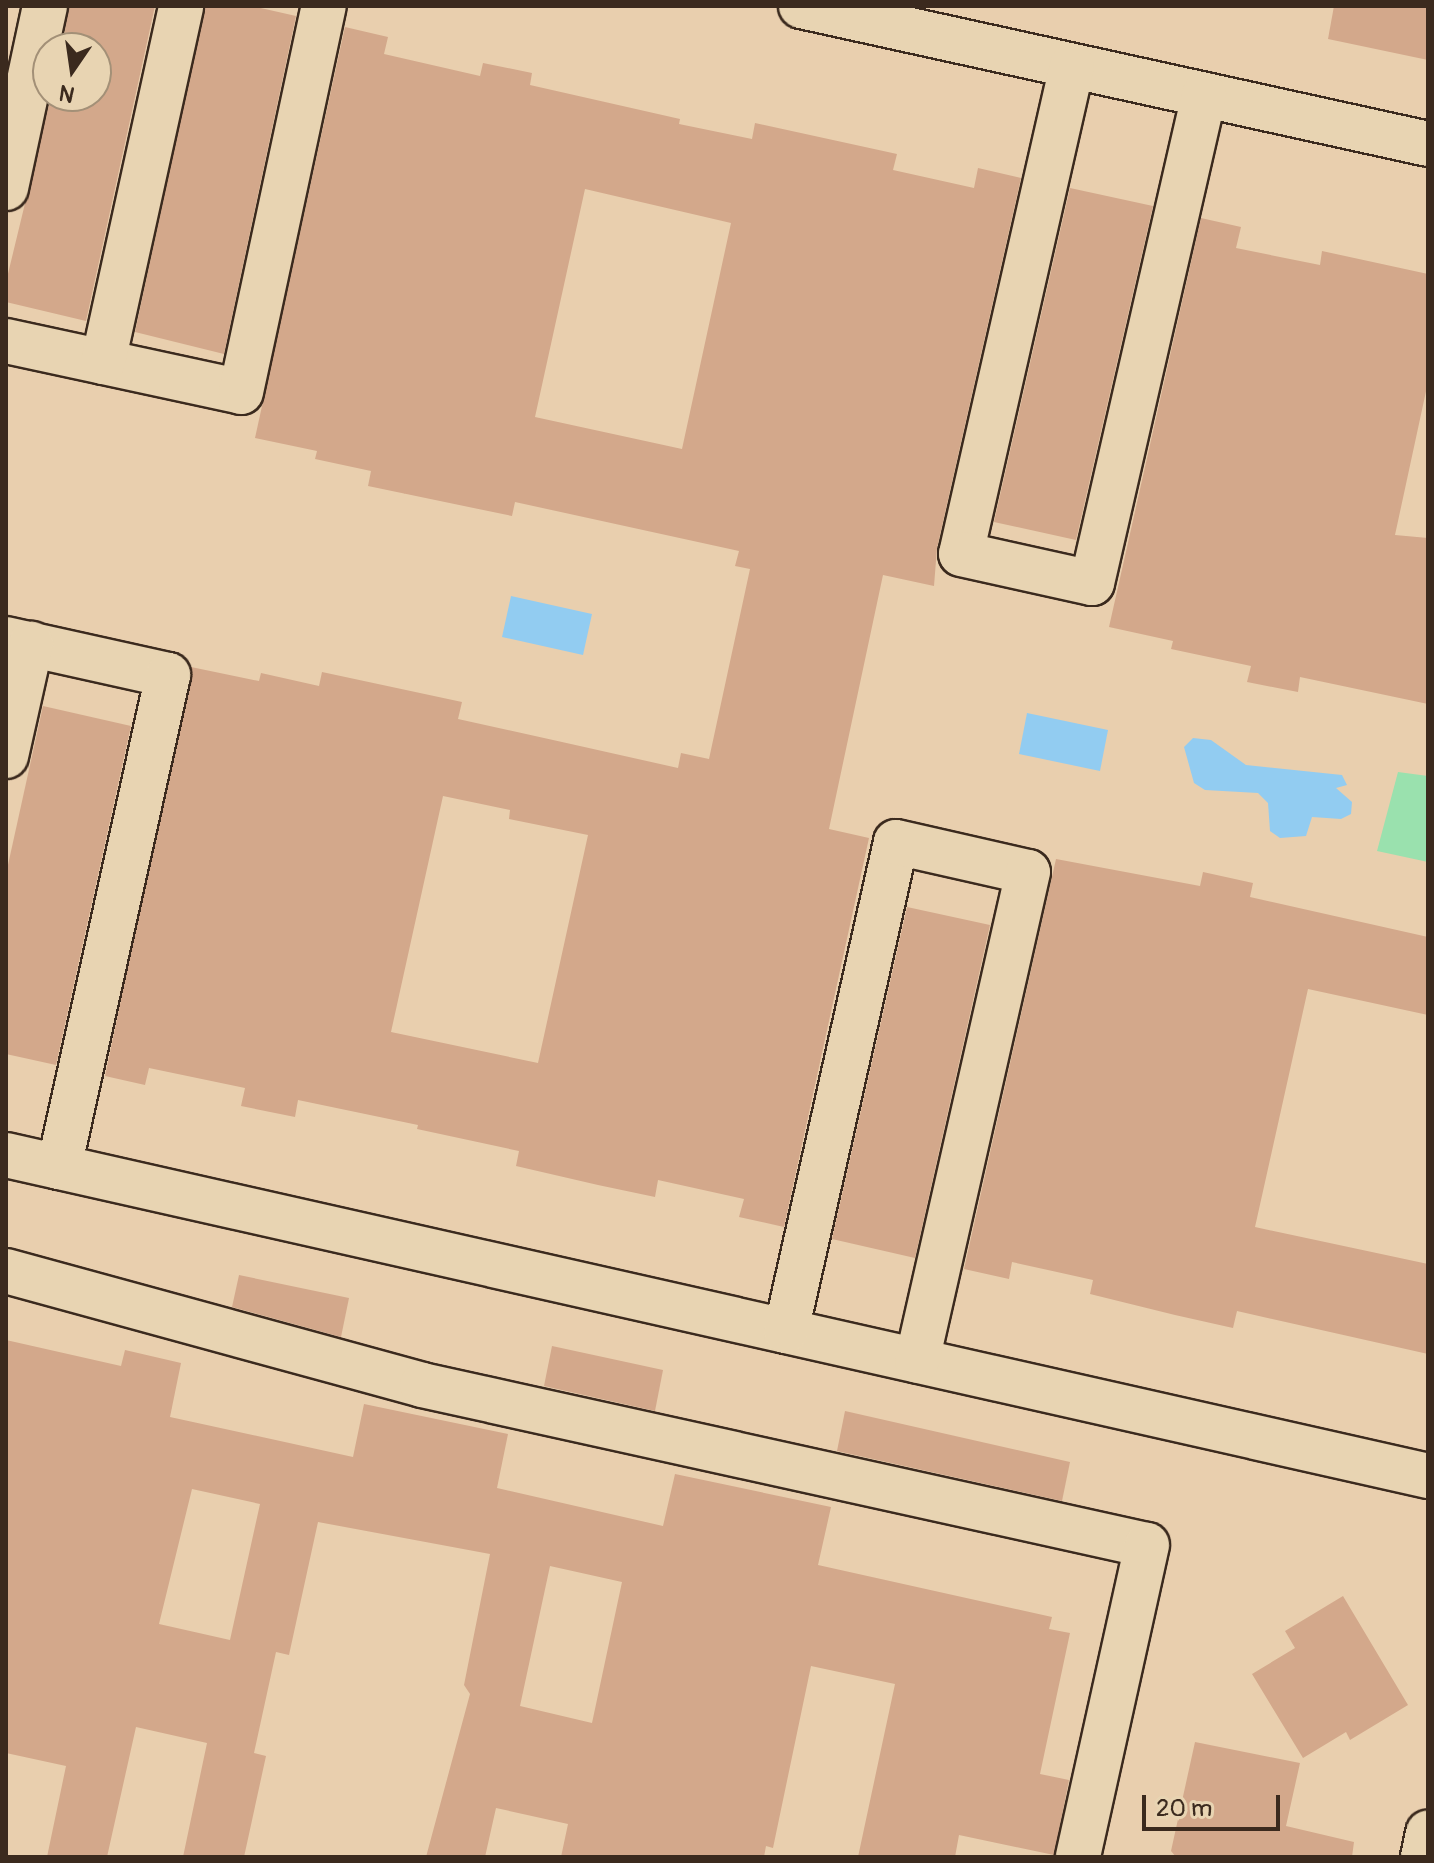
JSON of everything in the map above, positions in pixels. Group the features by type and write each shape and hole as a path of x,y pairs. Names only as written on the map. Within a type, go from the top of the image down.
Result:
{"street":[{"path":"6,188 45,6"},
{"path":"103,362 181,6"},
{"path":"6,341 241,392 324,6"},
{"path":"801,6 1428,144"},
{"path":"1072,66 961,554 1063,577 1092,583 1204,95"},
{"path":"6,756 18,642 168,675 59,1167"},
{"path":"786,1331 896,842 1028,872 917,1361"},
{"path":"6,1155 1428,1476"},
{"path":"6,1271 422,1385 1147,1545 1078,1857"},
{"path":"1423,1857 1428,1833"}],"green space":[{"path":"1398,772 1428,776 1428,862 1377,851"}],"water":[{"path":"511,596 592,614 583,655 502,637"},
{"path":"1027,713 1108,730 1100,771 1019,754"},
{"path":"1193,738 1211,740 1246,765 1342,775 1347,785 1336,788 1352,802 1351,814 1341,819 1312,817 1306,836 1280,838 1270,831 1268,803 1258,793 1205,790 1194,783 1184,747"}],"building":[{"path":"69,6 155,6 86,321 6,302 6,282 47,112 112,112 112,32 65,32"},
{"path":"205,6 252,6 296,16 224,354 135,332"},
{"path":"1334,6 1428,6 1428,60 1328,39"},
{"path":"345,27 388,37 384,54 480,76 483,63 532,73 530,85 680,119 679,124 752,139 755,123 897,154 893,170 974,188 978,168 1021,178 937,548 934,586 883,575 829,829 869,838 784,1227 739,1217 744,1199 658,1180 655,1197 598,1185 516,1166 519,1151 417,1129 418,1125 298,1100 295,1117 241,1106 245,1088 149,1068 145,1085 105,1076 191,667 259,681 261,673 319,686 322,672 462,702 458,719 678,768 681,753 709,759 750,569 735,566 739,551 515,502 512,516 368,486 371,471 315,459 317,451 255,438","holes":["585,189 731,223 682,449 535,417","443,796 510,810 509,819 588,835 538,1063 391,1032"]},
{"path":"1070,188 1153,206 1076,540 994,522"},
{"path":"1201,218 1241,227 1236,248 1320,265 1322,251 1428,274 1428,382 1395,535 1428,538 1428,704 1300,677 1298,692 1247,682 1251,666 1171,649 1173,641 1109,627"},
{"path":"43,706 131,726 56,1065 6,1054 6,874"},
{"path":"1056,859 1200,886 1203,872 1253,883 1250,897 1428,937 1428,1015 1308,989 1255,1227 1428,1264 1428,1354 1237,1311 1233,1328 1090,1294 1093,1280 1012,1262 1009,1279 964,1269"},
{"path":"907,907 990,925 915,1258 832,1239"},
{"path":"239,1275 349,1298 341,1337 232,1307"},
{"path":"6,1340 121,1366 125,1350 181,1363 170,1417 353,1457 364,1404 508,1434 497,1488 663,1526 675,1474 831,1507 818,1565 1052,1617 1049,1629 1070,1633 1040,1774 1069,1780 1054,1855 959,1835 955,1857 858,1857 895,1684 811,1666 773,1848 766,1846 764,1857 561,1857 568,1824 496,1808 485,1857 426,1857 470,1694 464,1685 490,1554 318,1522 289,1655 276,1652 254,1753 266,1756 244,1857 183,1857 207,1743 136,1727 107,1857 47,1857 66,1766 6,1753","holes":["192,1489 260,1504 230,1640 159,1624","550,1566 622,1582 592,1723 520,1706"]},
{"path":"552,1346 663,1370 655,1411 544,1386"},
{"path":"845,1411 1070,1462 1062,1501 837,1451"},
{"path":"1343,1596 1408,1705 1350,1740 1346,1732 1303,1758 1252,1674 1295,1648 1285,1631"},
{"path":"1195,1742 1300,1763 1286,1826 1354,1842 1352,1857 1176,1857 1171,1851"}]}
